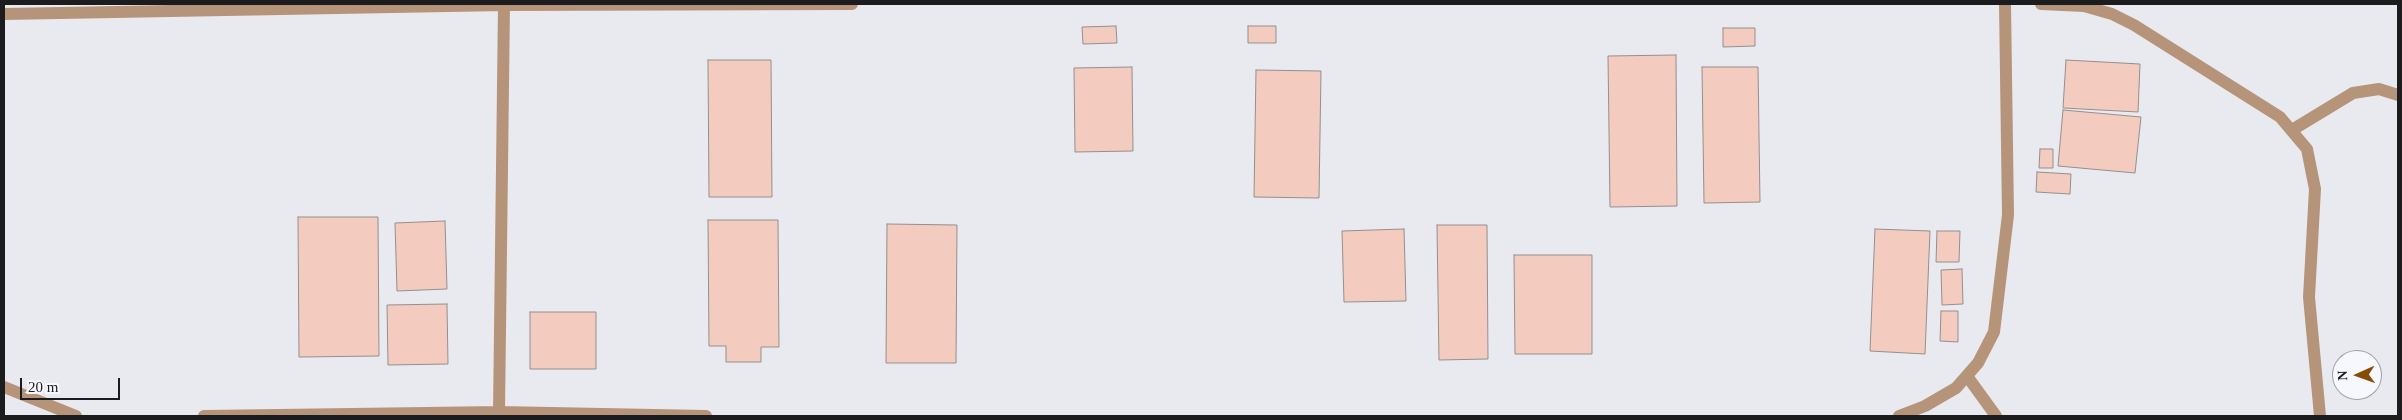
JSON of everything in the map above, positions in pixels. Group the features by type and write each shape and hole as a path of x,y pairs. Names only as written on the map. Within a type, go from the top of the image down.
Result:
{"street":[{"path":"4,14 504,5 852,4"},
{"path":"1899,416 1926,406 1956,388 1978,363 1994,332 2008,215 2005,4"},
{"path":"2041,4 2084,6 2112,14 2134,25 2280,117 2308,149 2316,189 2309,297 2320,416"},
{"path":"499,412 504,5"},
{"path":"2292,130 2353,92 2379,89 2398,95"},
{"path":"1967,376 1996,416"},
{"path":"4,387 76,416"},
{"path":"204,416 499,412 706,416"}],"building":[{"path":"1116,26 1117,43 1083,44 1082,27"},
{"path":"1248,26 1276,26 1276,43 1248,43"},
{"path":"1723,28 1755,28 1755,46 1723,47"},
{"path":"1676,55 1677,206 1610,207 1608,56"},
{"path":"708,60 771,60 772,197 709,197"},
{"path":"2066,60 2140,64 2138,112 2063,108"},
{"path":"1132,67 1133,151 1075,152 1074,68"},
{"path":"1702,67 1758,67 1760,202 1704,203"},
{"path":"1256,70 1321,71 1319,198 1254,197"},
{"path":"2063,110 2141,117 2135,173 2058,166"},
{"path":"2040,149 2053,149 2053,168 2039,168"},
{"path":"2037,172 2071,174 2070,194 2036,192"},
{"path":"298,217 378,217 379,356 299,357"},
{"path":"708,220 778,220 779,347 761,347 761,362 726,362 726,346 709,346"},
{"path":"445,221 447,289 397,291 395,223"},
{"path":"887,224 957,225 956,363 886,363"},
{"path":"1437,225 1487,225 1488,359 1439,360"},
{"path":"1404,229 1406,301 1344,302 1342,231"},
{"path":"1875,229 1930,231 1925,354 1870,351"},
{"path":"1937,231 1960,231 1959,262 1936,262"},
{"path":"1514,255 1592,255 1592,354 1515,354"},
{"path":"1962,269 1963,304 1942,305 1941,270"},
{"path":"447,304 448,364 388,365 387,305"},
{"path":"1941,311 1958,311 1958,342 1940,341"},
{"path":"530,312 596,312 596,369 530,369"}]}
